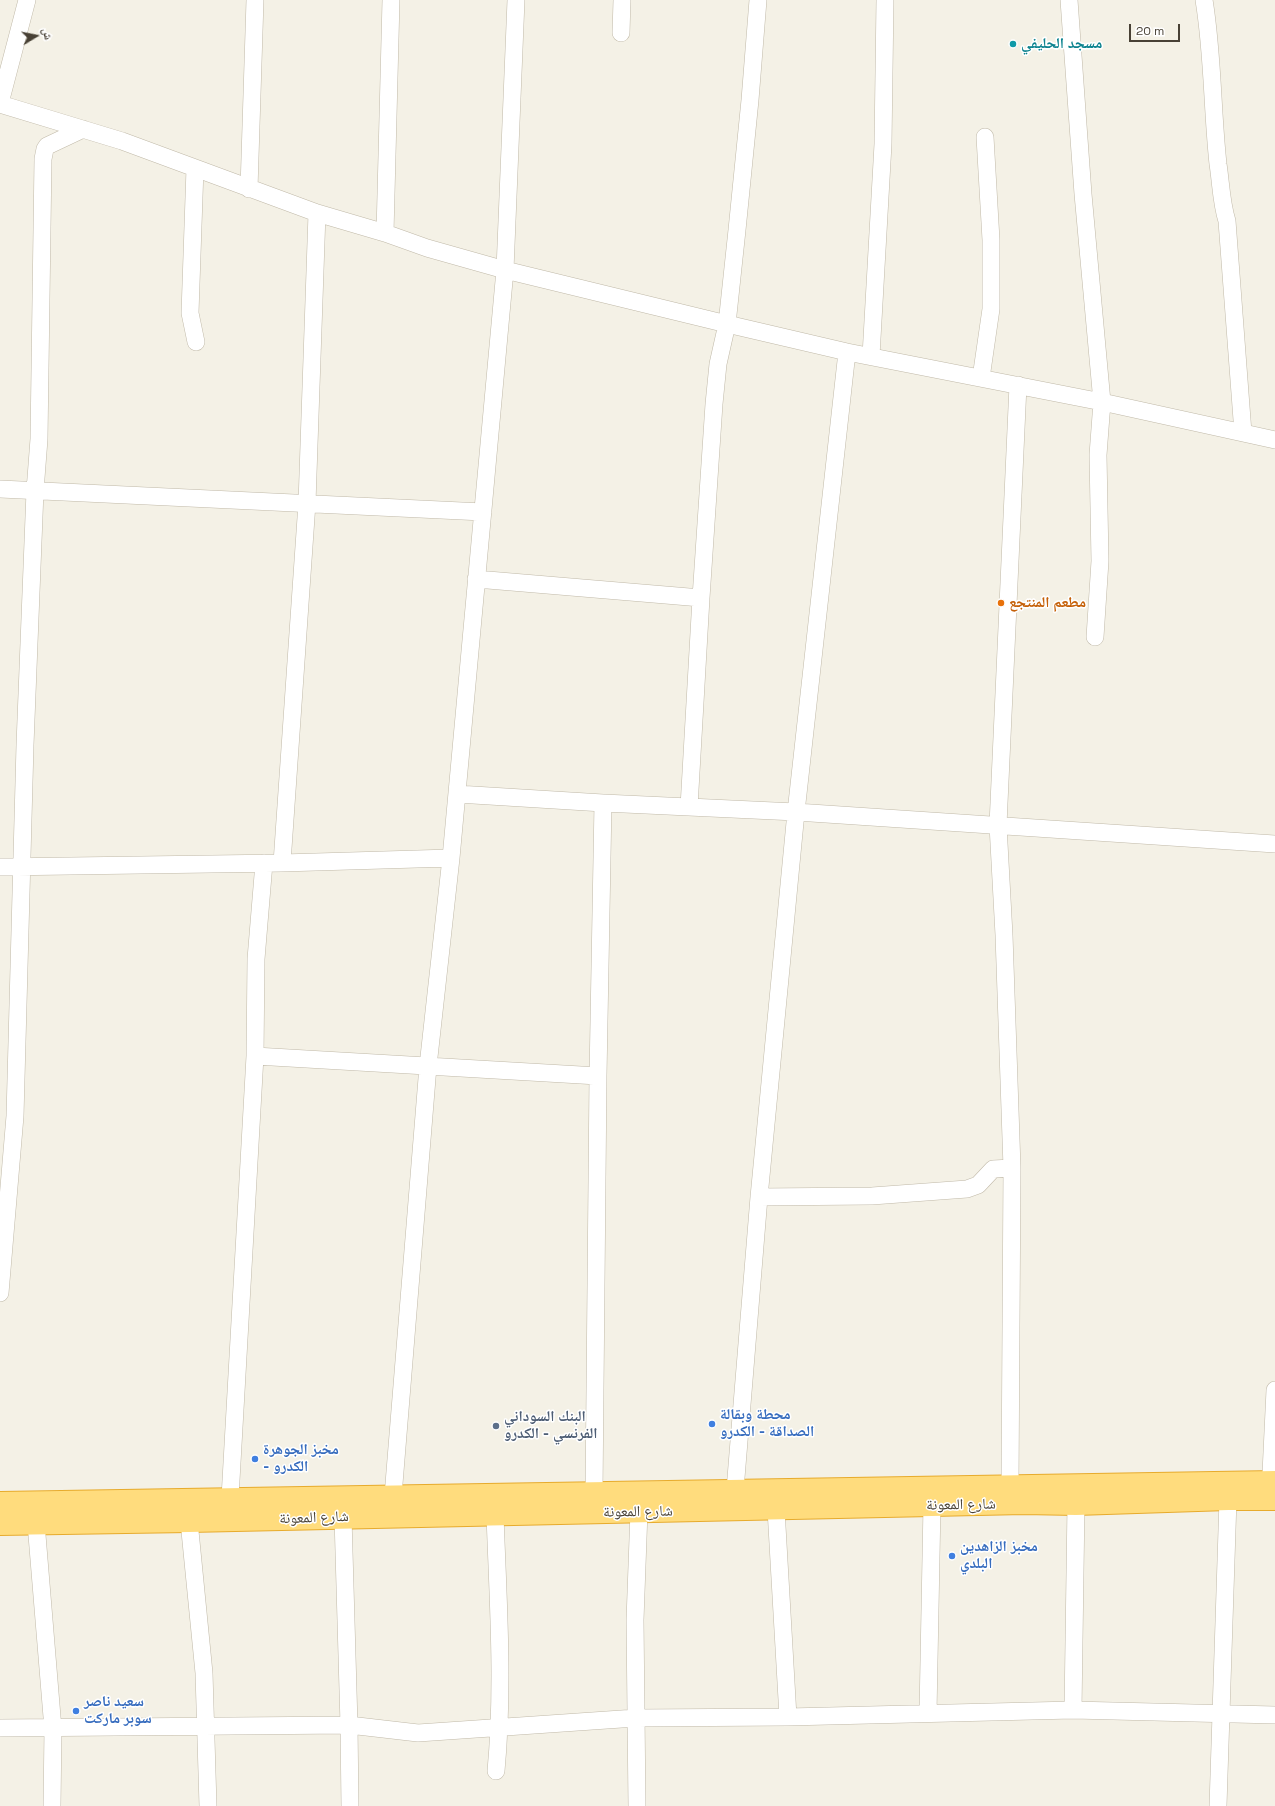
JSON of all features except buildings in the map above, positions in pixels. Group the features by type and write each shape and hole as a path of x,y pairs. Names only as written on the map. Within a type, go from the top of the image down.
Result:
{"highway":[{"name":"شارع المعونة","path":"0,1524 776,1509 860,1497 1010,1485 1272,1491"},
{"name":"شارع المعونة","path":"0,1503 735,1490 860,1497 932,1505 1076,1504 1228,1499 1272,1491"}],"street":[{"path":"28,0 0,104 122,141 317,213 385,233 427,248 504,270 847,352 1102,402 1275,440"},
{"path":"249,188 256,0"},
{"path":"385,233 391,0"},
{"path":"393,1496 428,1066 451,858 504,270 516,0"},
{"path":"621,33 622,0"},
{"path":"689,807 700,598 714,404 718,364 726,324 750,108 758,0"},
{"path":"871,356 883,144 885,0"},
{"path":"1069,0 1083,194 1102,402 1098,455 1100,561 1095,637"},
{"path":"1204,0 1222,206 1227,221 1243,433"},
{"path":"0,1293 15,1116 24,745 35,490 39,439 44,154 45,149 53,142 83,129"},
{"path":"981,378 991,309 991,240 985,137"},
{"path":"195,168 190,313 196,342"},
{"path":"282,863 307,503 317,213"},
{"path":"735,1490 759,1197 796,812 847,352"},
{"path":"1010,1485 1012,1168 1004,935 998,825 1018,385"},
{"path":"0,489 483,512"},
{"path":"476,579 700,598"},
{"path":"457,794 603,803 796,812 1275,844"},
{"path":"594,1493 598,1076 603,803"},
{"path":"0,867 282,863 451,858"},
{"path":"230,1498 255,1056 256,959 264,863"},
{"path":"255,1056 598,1076"},
{"path":"759,1197 872,1196 966,1189 978,1185 993,1169 1012,1168"},
{"path":"1272,1491 1275,1390"},
{"path":"1218,1806 1228,1499"},
{"path":"1073,1710 1076,1504"},
{"path":"928,1713 932,1505"},
{"path":"776,1509 788,1717"},
{"path":"637,1806 635,1620 639,1512"},
{"path":"495,1514 500,1728 496,1771"},
{"path":"343,1517 350,1806"},
{"path":"189,1521 202,1643 208,1806"},
{"path":"36,1523 53,1729 52,1806"},
{"path":"0,1728 53,1729 349,1725 418,1733 636,1718 788,1717 1073,1710 1275,1715"}],"place":[{"name":"مسجد الحليفي","path":"1013,44"},
{"name":"مطعم المنتجع","path":"1001,603"},
{"name":"محطة وبقالة الصداقة - الكدرو","path":"712,1424"},
{"name":"البنك السوداني الفرنسي - الكدرو","path":"496,1426"},
{"name":"مخبز الجوهرة - الكدرو","path":"255,1459"},
{"name":"مخبز الزاهدين البلدي","path":"952,1556"},
{"name":"سعيد ناصر سوبر ماركت","path":"76,1711"}]}
